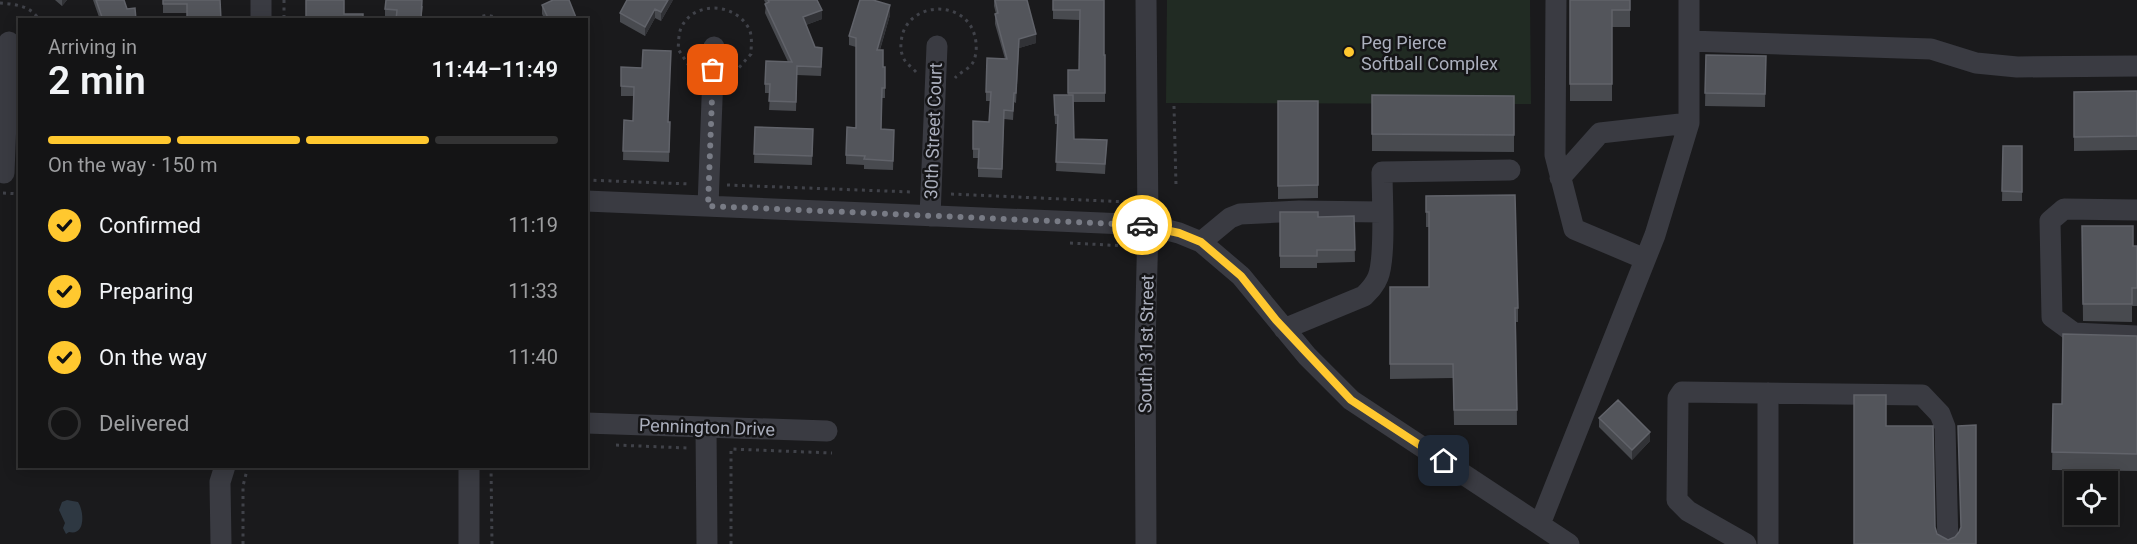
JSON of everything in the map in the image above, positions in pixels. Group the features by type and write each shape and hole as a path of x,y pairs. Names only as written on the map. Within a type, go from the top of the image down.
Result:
{"street":[{"path":"261,0 261,18"},
{"name":"South 31st Street","path":"1146,0 1149,225 1145,347 1146,544"},
{"path":"1556,0 1555,155 1574,229 1645,259"},
{"path":"1540,524 1655,235 1689,123 1689,0"},
{"path":"1689,41 1931,49 1976,63 2017,67 2137,66"},
{"path":"6,178 9,42"},
{"name":"30th Street Court","path":"930,216 937,46"},
{"path":"708,206 714,47"},
{"path":"1560,178 1600,133 1689,123"},
{"path":"1284,329 1364,296 1373,287 1379,275 1382,259 1382,172 1510,170"},
{"path":"588,201 1149,225 1179,233 1201,242 1241,276 1284,329 1351,400 1569,544"},
{"path":"2137,210 2064,209 2050,221 2052,317 2074,333 2137,336"},
{"path":"1201,242 1230,218 1240,214 1299,211 1382,212"},
{"path":"1746,544 1688,511 1677,500 1678,398 1682,392 1922,395 1940,414 1945,428 1948,544"},
{"path":"1768,393 1768,544"},
{"name":"Pennington Drive","path":"588,423 827,431"},
{"path":"706,428 707,544"},
{"path":"221,544 220,482 224,468"},
{"path":"469,468 469,544"}],"path":[{"path":"284,0 284,18"},
{"path":"0,3 25,8 38,18"},
{"path":"697,81 693,70 678,49 680,28 693,14 711,8 732,11 747,25 751,34 751,54 736,70 731,80"},
{"path":"919,78 901,53 904,30 908,20 925,9 948,8 968,21 974,31 977,44 972,63 955,77 954,89"},
{"path":"476,18 487,15 499,18"},
{"path":"1174,106 1176,185"},
{"path":"6,178 18,192"},
{"path":"588,180 691,184"},
{"path":"727,185 914,192"},
{"path":"949,194 1128,202"},
{"path":"1070,243 1127,246 1127,257"},
{"path":"609,445 689,448"},
{"path":"731,544 730,450 832,453"},
{"path":"243,544 243,486 248,468"},
{"path":"491,468 492,544"}],"shaded area":[{"name":"Peg Pierce Softball Complex","path":"1167,0 1530,0 1531,104 1166,103"},
{"path":"67,500 78,502 82,511 82,522 78,530 66,534 63,528 65,523 59,510 62,502"}],"building":[{"path":"96,0 124,0 127,9 135,8 136,18 102,18"},
{"path":"163,0 220,0 221,18 187,18 187,4 163,4"},
{"path":"306,0 344,0 344,14 363,14 363,18 306,18"},
{"path":"386,0 422,0 421,18 396,18 397,10 385,9"},
{"path":"553,0 569,0 576,18 548,18 542,5"},
{"path":"627,0 668,0 661,12 655,9 645,27 620,13"},
{"path":"768,0 817,0 822,10 803,17 815,47 822,48 821,67 797,66 796,102 769,101 770,84 765,84 766,61 792,62 765,4 769,2"},
{"path":"860,0 873,0 890,5 877,50 883,50 883,67 885,67 881,129 894,130 893,161 846,155 847,127 856,128 856,38 849,36"},
{"path":"995,0 1027,0 1036,34 1019,39 1013,111 1004,110 1002,169 978,168 979,149 973,149 973,121 989,122 991,92 986,92 987,58 1007,59 995,14 998,13"},
{"path":"1053,0 1104,0 1105,93 1068,93 1068,70 1079,70 1080,10 1053,10"},
{"path":"1570,0 1630,0 1630,10 1612,10 1612,84 1570,84"},
{"path":"643,50 671,51 669,152 623,151 624,120 633,121 634,87 621,86 621,67 642,68"},
{"path":"1706,55 1766,56 1765,94 1705,93"},
{"path":"2137,91 2137,136 2074,137 2074,92"},
{"path":"1054,95 1073,95 1074,139 1107,140 1105,164 1056,162 1058,115 1055,115"},
{"path":"1372,95 1514,96 1514,135 1372,134"},
{"path":"1278,101 1318,101 1318,185 1278,186"},
{"path":"755,127 813,129 812,156 754,154"},
{"path":"2003,146 2022,146 2022,192 2002,191"},
{"path":"1515,195 1518,308 1515,308 1517,410 1454,410 1453,364 1390,364 1390,287 1429,287 1429,212 1426,212 1426,196"},
{"path":"1280,212 1318,212 1318,217 1354,216 1355,250 1317,250 1317,256 1280,256"},
{"path":"2082,226 2133,226 2133,246 2137,246 2137,288 2132,288 2132,304 2083,304"},
{"path":"2063,334 2137,336 2137,454 2052,452 2053,404 2062,404"},
{"path":"1854,395 1886,395 1886,426 1933,426 1935,527 1937,534 1948,540 1955,537 1961,527 1958,426 1976,425 1976,544 1854,544"},
{"path":"1618,400 1650,432 1632,450 1599,418"}],"way so far":[{"path":"713,70 708,206 1142,225"}],"place":[{"name":"Peg Pierce Softball Complex","path":"1349,52"}],"route":[{"path":"1142,225 1179,233 1201,242 1241,276 1276,320 1351,400 1444,461"}]}
